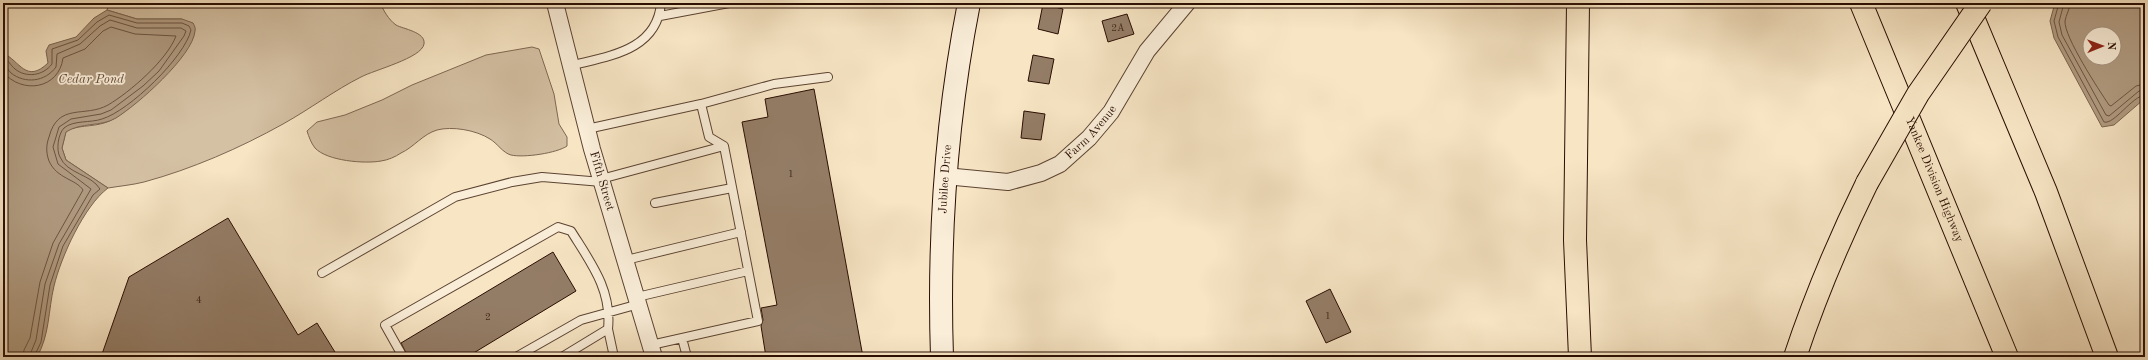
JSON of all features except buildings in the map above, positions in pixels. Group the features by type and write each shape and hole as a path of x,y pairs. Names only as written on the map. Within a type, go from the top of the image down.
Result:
{"highway":[{"path":"1578,3 1575,240 1580,357"},
{"name":"Yankee Division Highway","path":"1861,3 2007,357"},
{"path":"1967,3 2046,192 2107,357"},
{"path":"1795,357 1812,307 1867,184 1918,94 1981,3"}],"street":[{"name":"Fifth Street","path":"555,3 586,129 652,351"},
{"name":"Jubilee Drive","path":"942,357 940,290 945,176 958,60 969,3"},
{"name":"Farm Avenue","path":"945,176 1008,182 1041,173 1060,164 1089,138 1111,112 1147,51 1187,3"}],"lane":[{"path":"570,66 609,55 639,44 654,29 660,16 661,3"},
{"path":"660,16 730,3"},
{"path":"586,129 701,104 774,84 828,77"},
{"path":"652,351 682,338 758,320 724,146 709,137 701,104"},
{"path":"322,273 454,197 512,182 542,177 601,180 724,146"},
{"path":"655,203 732,188"},
{"path":"403,357 385,325 558,227 572,231 600,278 610,312 608,329 614,357"},
{"path":"626,260 741,232"},
{"path":"516,357 581,320 610,312 638,301 748,271"},
{"path":"562,357 608,329"},
{"path":"682,338 687,357"}],"shaded area":[{"path":"109,3 380,3 386,15 393,23 418,34 424,40 424,44 421,49 407,59 361,77 283,124 233,149 162,177 140,183 108,188 66,160 62,148 66,131 108,122 129,108 182,19 137,19 107,10"},
{"path":"532,47 539,49 554,94 559,124 567,137 567,146 562,149 532,155 511,155 505,152 490,139 478,133 450,128 437,130 427,134 406,150 386,160 356,162 328,156 315,148 310,140 307,131 317,122 345,115 382,100 412,85 486,55"}],"water":[{"path":"2055,3 2145,3 2145,94 2143,100 2114,125 2102,127 2054,38 2050,21"},
{"name":"Cedar Pond","path":"107,10 137,19 182,19 193,23 195,31 192,41 175,66 150,91 125,112 110,121 78,127 66,132 62,148 66,160 108,188 99,196 82,219 62,261 52,295 47,331 37,357 3,357 3,53 24,69 34,71 40,69 48,63 46,51 49,45 76,37 94,18"}]}
